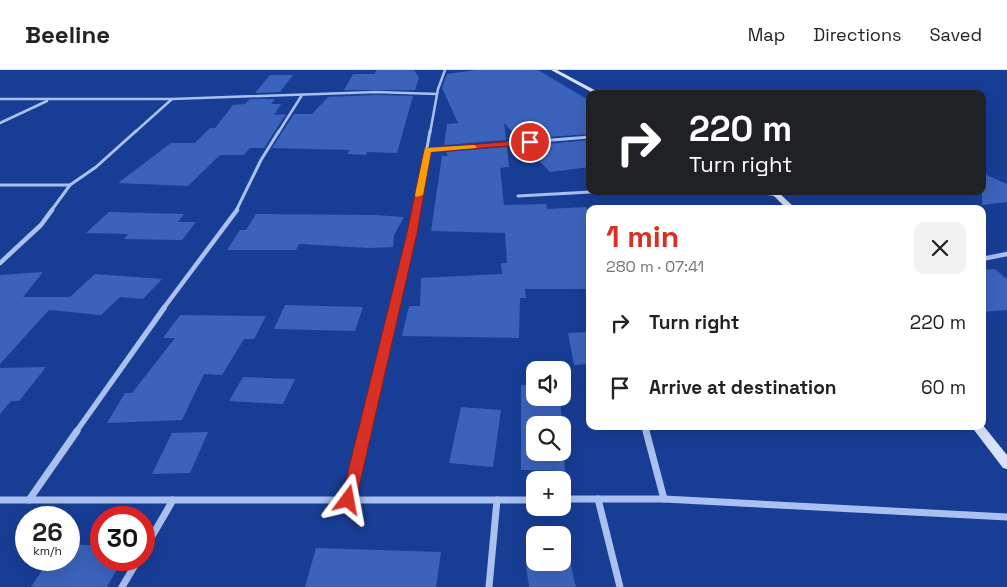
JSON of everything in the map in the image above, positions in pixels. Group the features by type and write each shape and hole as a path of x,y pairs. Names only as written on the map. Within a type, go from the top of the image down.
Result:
{"main road":[{"path":"553,70 592,90"},
{"path":"777,195 788,205"},
{"path":"979,430 1007,464"}],"street":[{"path":"348,500 412,233 437,94 445,70"},
{"path":"0,99 172,99 376,92 437,94"},
{"path":"29,500 180,284 227,226 261,160 302,95"},
{"path":"0,263 41,225 70,185 96,166 172,99"},
{"path":"0,123 48,100"},
{"path":"428,150 586,137"},
{"path":"0,185 70,185"},
{"path":"518,196 586,192"},
{"path":"986,258 1007,254"},
{"path":"646,430 664,499"},
{"path":"598,499 620,587"},
{"path":"571,500 664,499 1007,517"},
{"path":"0,500 526,500"},
{"path":"155,531 173,500"},
{"path":"490,587 497,500"},
{"path":"122,587 131,571"}],"building":[{"path":"376,70 414,70 419,78 415,90 344,90 353,74 375,74"},
{"path":"476,70 538,70 586,99 586,134 519,139 504,123 506,140 444,145 447,124 458,123 442,88 447,74"},
{"path":"270,75 293,75 280,92 255,93"},
{"path":"413,96 397,153 367,152 366,155 347,154 350,150 272,148 294,114 312,114 328,97"},
{"path":"250,99 275,99 271,104 281,104 274,115 286,114 264,148 250,148 244,155 220,155 188,186 118,183 171,143 195,143 210,128 215,128 233,105 245,104"},
{"path":"586,140 586,168 550,172 525,146"},
{"path":"507,147 509,167 500,168 504,205 546,204 547,209 586,207 586,289 525,289 526,298 520,298 519,338 402,336 409,306 420,306 421,278 502,274 501,263 507,263 505,233 431,231 442,156 448,156 446,152"},
{"path":"986,175 1007,184 1007,202 982,205 982,195 986,195"},
{"path":"109,212 184,214 178,222 196,222 182,240 124,239 128,234 86,233"},
{"path":"256,214 404,217 394,235 393,247 370,248 299,244 296,250 227,250 240,230 246,230"},
{"path":"995,269 1007,279 1007,310 986,312 986,270"},
{"path":"43,272 23,297 70,297 95,274 162,279 143,299 120,297 101,315 49,310 0,364 0,275"},
{"path":"285,305 363,307 355,331 274,329"},
{"path":"180,315 266,316 254,339 244,339 222,375 204,374 182,420 107,423 125,393 132,393 175,338 163,338"},
{"path":"586,332 586,364 574,365 568,333"},
{"path":"46,367 19,401 11,401 0,414 0,368"},
{"path":"243,377 295,379 283,404 229,401"},
{"path":"521,385 526,385 526,406 561,406 561,416 526,416 526,461 564,461 565,471 521,470"},
{"path":"461,407 501,410 493,467 449,463"},
{"path":"208,432 190,473 152,474 172,433"},
{"path":"80,545 90,545 90,571 116,571 107,587 31,587 42,571 80,571"},
{"path":"316,548 441,552 436,587 305,587"},
{"path":"571,566 576,587 529,587 527,571 571,571"}],"slow traffic":[{"path":"419,195 428,150 474,147"}],"route":[{"path":"348,500 412,233 428,150 530,142"}]}
